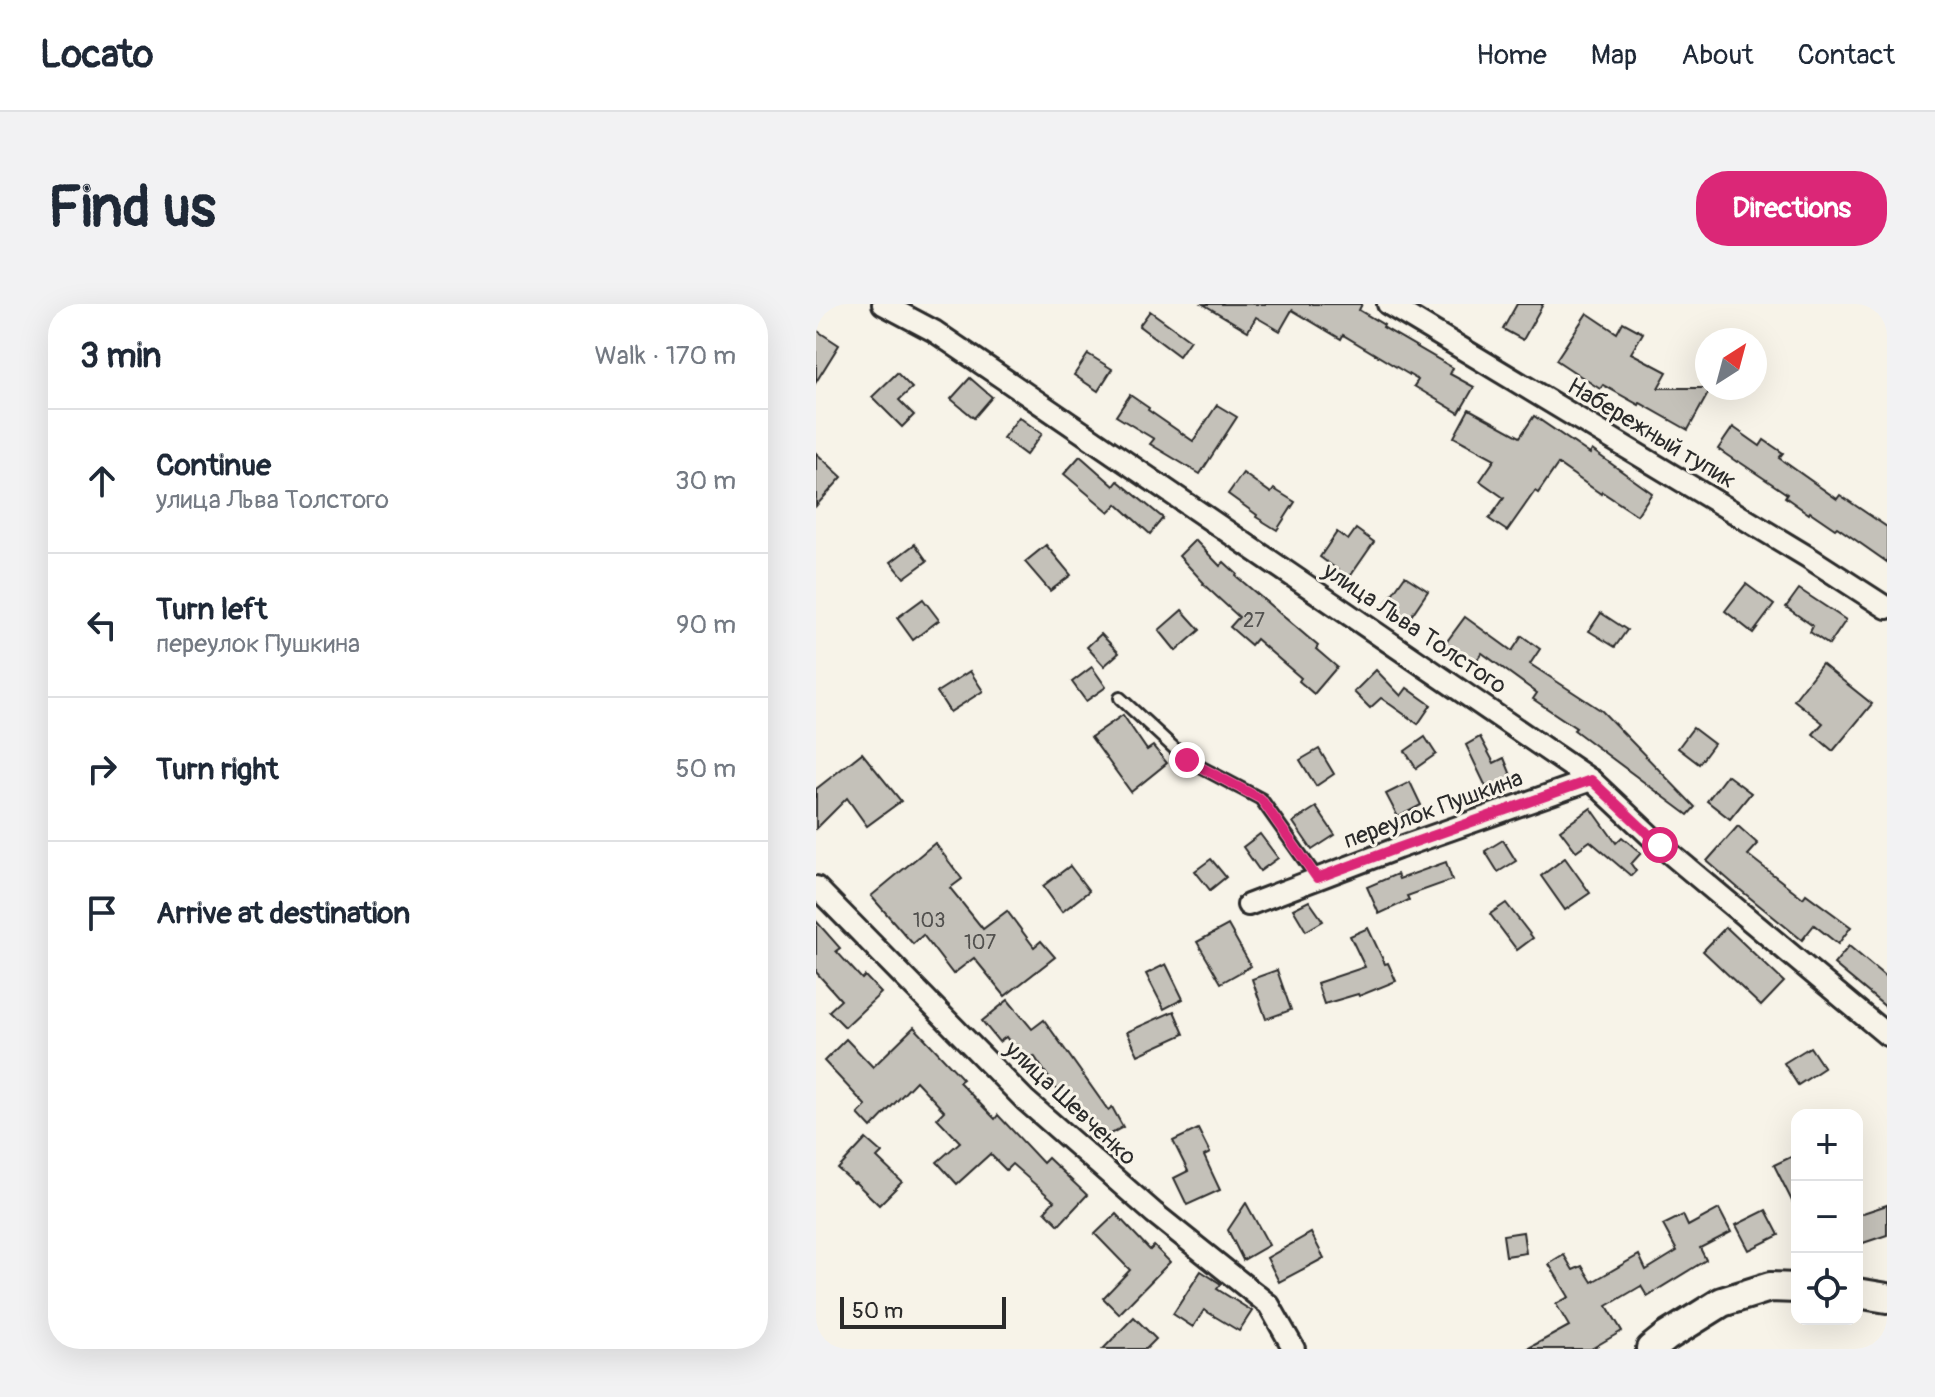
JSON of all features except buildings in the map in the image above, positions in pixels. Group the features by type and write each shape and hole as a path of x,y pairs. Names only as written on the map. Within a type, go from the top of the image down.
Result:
{"main road":[{"path":"1651,1349 1722,1302 1770,1287 1791,1288"},
{"path":"1863,1294 1887,1298"}],"street":[{"name":"улица Льва Толстого","path":"883,304 934,331 1591,780 1660,845 1887,1035"},
{"name":"Набережный тупик","path":"1388,304 1808,557 1887,608"},
{"name":"переулок Пушкина","path":"1248,905 1591,780"},
{"name":"улица Шевченко","path":"816,887 1025,1100 1154,1213 1269,1305 1294,1349"}],"lane":[{"path":"1120,698 1187,760 1261,799 1317,878"}],"route":[{"path":"1187,760 1261,799 1317,878 1591,780 1660,845"}]}
